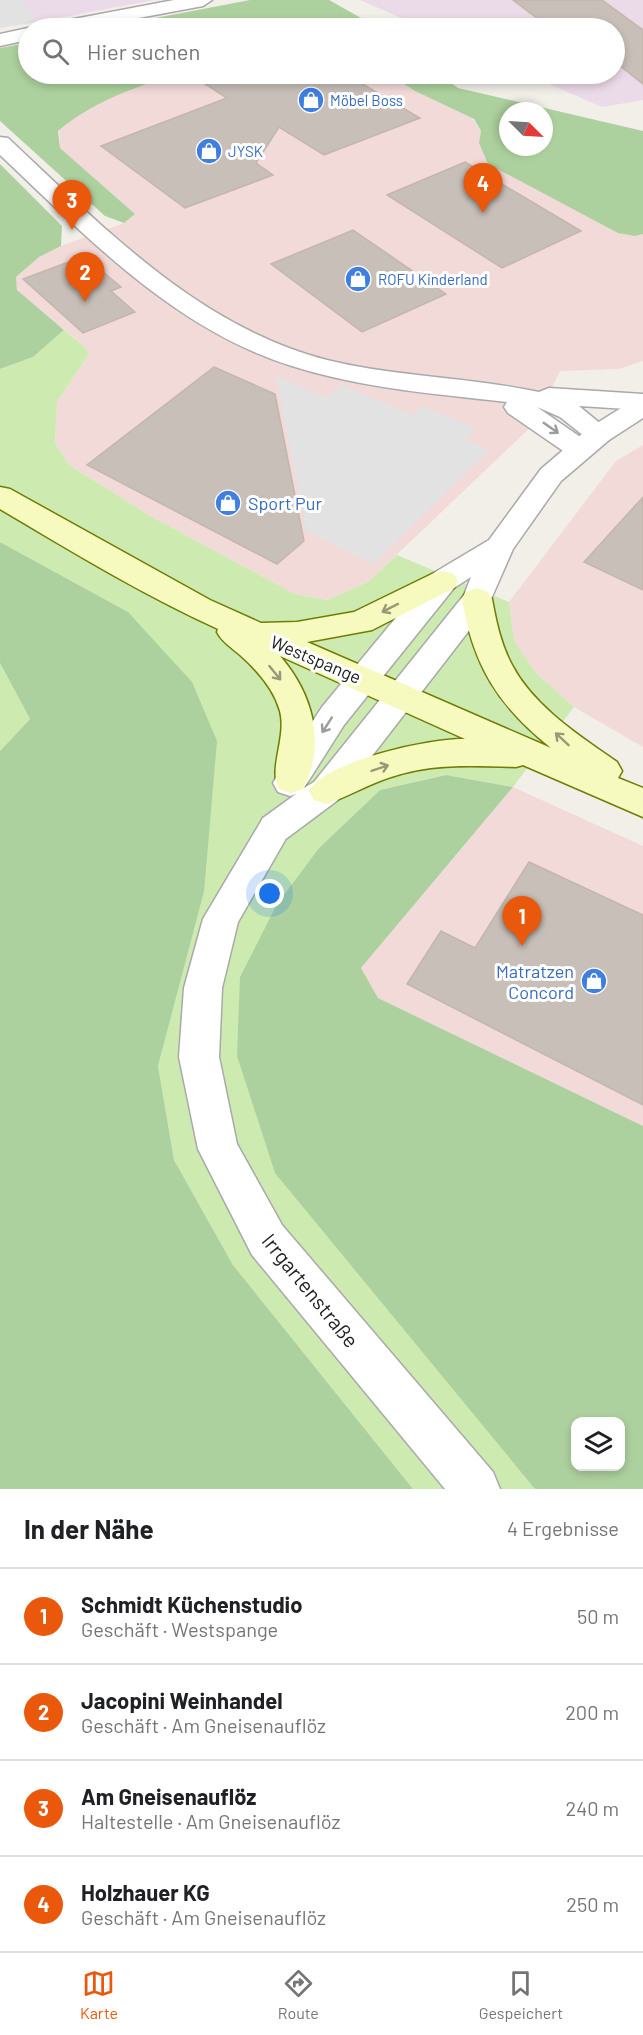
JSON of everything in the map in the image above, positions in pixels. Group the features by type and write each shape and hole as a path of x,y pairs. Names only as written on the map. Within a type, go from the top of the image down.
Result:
{"main road":[{"name":"Westspange","path":"0,496 74,540 199,608 533,755 643,800"},
{"path":"254,632 297,633 362,622 442,581"},
{"path":"477,599 483,630 496,667 521,700 568,745 643,800"},
{"path":"199,608 248,642 279,678 290,697 299,724 291,780"},
{"path":"326,791 386,766 447,752 533,755"}],"street":[{"path":"110,18 203,0"},
{"path":"0,40 18,36"},
{"path":"0,143 125,258 219,325 255,345 352,373 482,392 643,402"},
{"path":"482,392 589,442"},
{"path":"514,393 558,406 578,416 589,442"},
{"path":"498,547 551,475 589,442 643,406"},
{"name":"Irrgartenstraße","path":"476,1489 267,1240 218,1149 199,1057 203,988 221,919 275,828 291,780 333,716 442,581 498,547"},
{"name":"Irrgartenstraße","path":"275,828 326,791 477,599 498,547"}],"shaded area":[{"path":"0,0 21,0 34,18 18,18 18,25 0,28"},
{"path":"21,0 154,0 58,18 34,18"},
{"path":"360,0 643,0 643,100 602,107 549,84 625,84 625,18 401,18"},
{"path":"145,84 404,84 472,118 481,131 479,144 635,236 643,234 643,361 619,369 560,371 534,424 368,582 327,600 295,594 152,517 69,465 55,443 57,402 89,354 86,348 17,290 16,277 39,257 61,246 124,223 135,214 60,148 59,130 83,111 119,92"},
{"path":"276,376 327,398 341,384 412,415 423,406 477,429 466,440 489,451 373,564 306,531"},
{"path":"643,445 643,747 574,707 536,673 514,641 509,602 616,461"},
{"path":"513,787 643,846 643,1126 378,998 361,968"}],"green space":[{"path":"250,0 329,0 361,18 156,18"},
{"path":"18,45 18,84 148,84 100,103 58,131 60,148 135,214 124,223 105,216 0,121 0,48"},
{"path":"404,84 452,84 458,88 518,102 499,102 499,156 553,156 553,110 643,131 643,234 635,236 618,233 488,164 479,143 481,131 474,119"},
{"path":"0,164 62,226 61,246 39,257 16,277 17,290 64,330 33,357 0,369"},
{"path":"64,330 86,348 89,354 57,402 55,443 69,465 152,517 295,594 327,600 368,582 397,555 509,602 514,641 536,673 574,707 513,787 446,775 380,790 319,848 277,904 496,1440 535,1489 413,1489 233,1265 174,1160 158,1066 204,892 128,612 0,542 0,369 33,357"},
{"path":"0,542 128,612 192,682 217,741 204,892 158,1066 174,1160 233,1265 413,1489 0,1489 0,751 30,719 0,663"},
{"path":"0,663 30,719 0,751"},
{"path":"446,775 513,787 361,968 378,998 643,1126 643,1489 535,1489 275,1173 237,1056 240,977 277,904 319,848 380,790"}],"building":[{"path":"513,0 602,0 643,30 643,84 625,70 625,18 537,18"},
{"path":"205,84 363,84 420,118 324,155 279,127 256,163 273,175 185,208 101,146 227,98"},
{"path":"465,162 581,231 502,268 387,195"},
{"name":"ROFU Kinderland","path":"353,230 446,294 362,332 271,264"},
{"path":"84,256 121,287 111,291 135,312 83,333 23,279"},
{"name":"Sport Pur","path":"214,367 275,394 304,541 277,564 87,465"},
{"path":"643,497 643,590 584,562"},
{"path":"529,862 643,915 643,1105 407,984 441,931 475,948"}],"place":[{"name":"Möbel Boss","path":"311,100"},
{"name":"JYSK","path":"209,151"},
{"name":"Holzhauer KG","path":"483,213"},
{"name":"Am Gneisenauflöz","path":"72,230"},
{"name":"ROFU Kinderland","path":"358,279"},
{"name":"Jacopini Weinhandel","path":"85,302"},
{"name":"Sport Pur","path":"228,503"},
{"name":"Schmidt Küchenstudio","path":"522,946"},
{"name":"Matratzen Concord","path":"594,981"}]}
